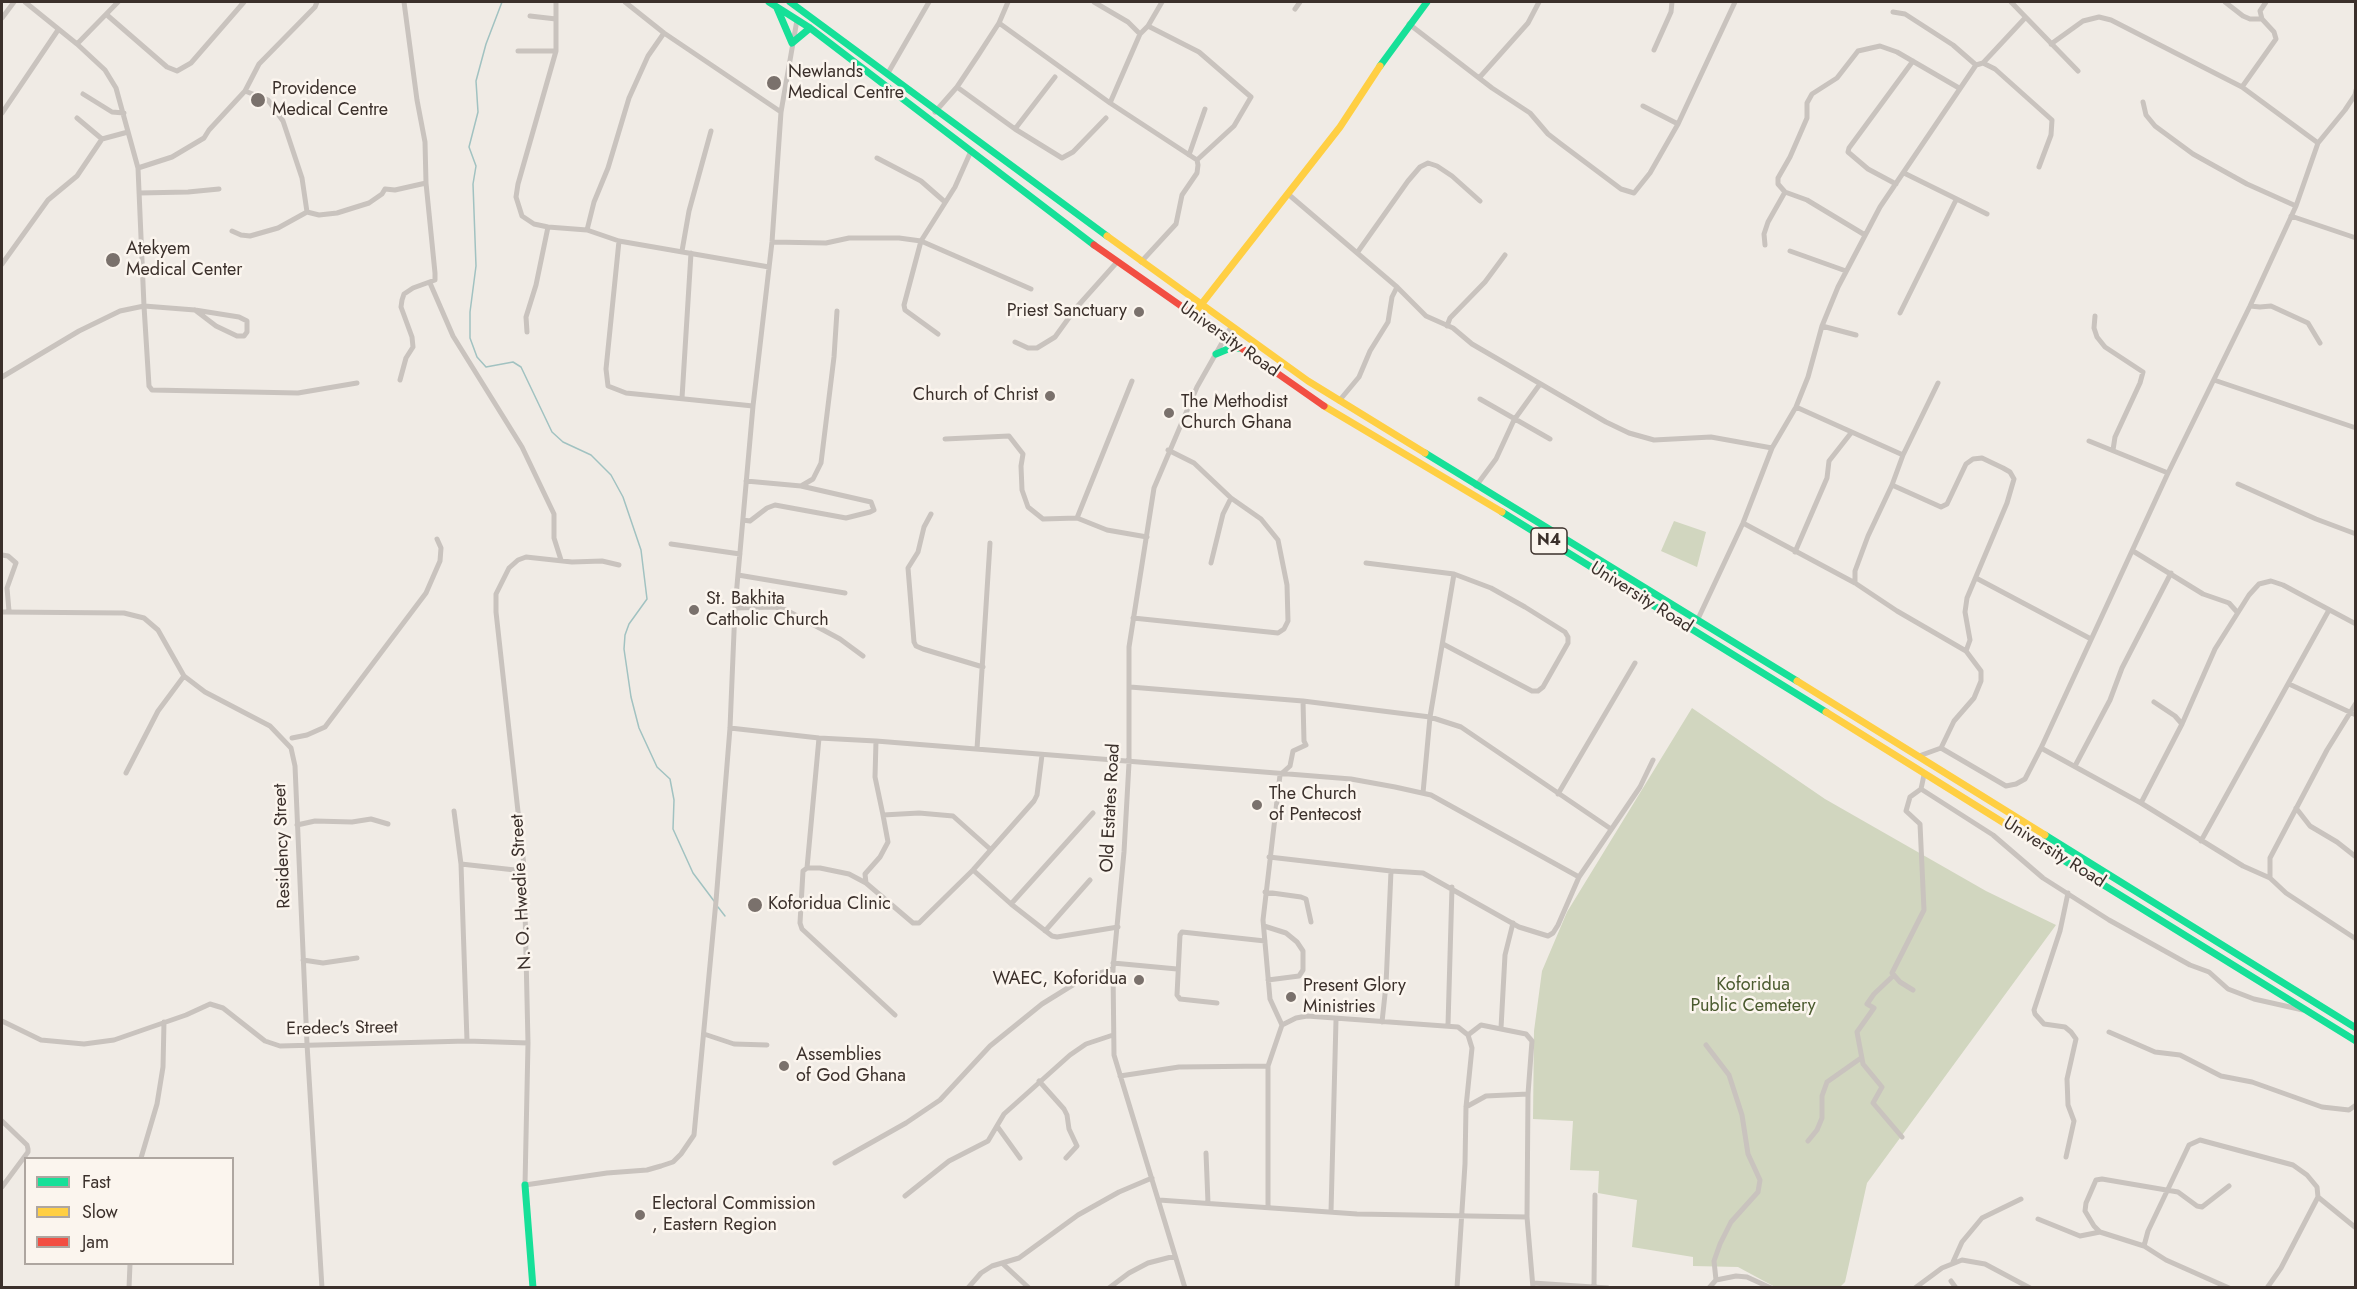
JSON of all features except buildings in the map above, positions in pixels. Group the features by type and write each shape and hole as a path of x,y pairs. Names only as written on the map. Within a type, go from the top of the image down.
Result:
{"main road":[{"name":"University Road","path":"769,2 810,28 1076,232 1316,401 1472,492 2355,1041"},
{"name":"University Road","path":"790,2 1035,181 1141,262 1339,401 1919,756 2355,1028"},
{"path":"1193,315 1340,127 1423,3"},
{"path":"777,8 792,43 810,28"},
{"path":"797,20 799,8"},
{"path":"1216,354 1228,348 1240,348"},
{"name":"N. O. Hwedie Street","path":"525,1185 533,1287"}],"street":[{"path":"2,18 14,2"},
{"path":"25,2 77,44 111,77 124,113 138,168 149,386 152,390 298,393 357,383"},
{"path":"77,44 118,2"},
{"path":"107,15 167,66 177,71 191,63 244,2"},
{"path":"138,168 172,157 204,138 245,91 259,64 315,7 317,2"},
{"path":"400,380 406,358 413,348 412,337 400,307 404,294 435,280 426,183 425,142 404,2"},
{"path":"556,2 556,51 521,170 516,197 522,216 534,225 587,230 619,241 769,267"},
{"path":"625,2 664,33 781,112"},
{"path":"888,73 929,2"},
{"path":"932,120 935,110 957,87 999,23 1008,2"},
{"path":"1094,2 1128,22 1140,34"},
{"path":"1110,103 1140,34 1148,27 1162,2"},
{"path":"1295,9 1300,2"},
{"path":"1479,78 1528,23 1539,2"},
{"path":"1654,50 1671,12 1672,2"},
{"path":"1409,24 1479,78 1530,113 1548,134 1629,194 1634,194 1641,187 1678,124 1735,2"},
{"path":"2011,2 2078,71"},
{"path":"2225,2 2243,16 2250,19 2262,19"},
{"path":"2242,87 2276,39 2274,32 2262,19 2260,11 2266,2"},
{"path":"1893,12 1905,14 1953,45 1976,65"},
{"path":"530,16 556,19"},
{"path":"2051,44 2083,21 2099,17 2111,20 2242,87 2318,143"},
{"path":"1696,621 1743,523 1772,447 1796,407 1808,377 1822,326 1865,235 1896,183 1959,88 1976,65 1983,63 2025,18"},
{"path":"525,1185 647,1170 673,1162 688,1145 693,1135 716,901 730,728 735,608 746,481 772,242 781,112 797,20"},
{"path":"999,23 1110,103 1197,160"},
{"path":"1141,262 1176,224 1185,189 1197,173 1197,160 1234,126 1251,97 1199,52 1148,27"},
{"path":"2,113 58,30"},
{"path":"587,230 594,202 608,168 632,90 648,56 664,33"},
{"path":"1865,235 1807,200 1785,192 1778,184 1778,177 1790,157 1807,118 1807,103 1812,94 1837,78 1857,51 1881,46 1913,61 1959,88"},
{"path":"518,51 556,51"},
{"path":"1896,183 1868,169 1848,152 1913,61"},
{"path":"1983,63 1995,69 2052,120 2051,135 2039,167"},
{"path":"1015,129 1055,77"},
{"path":"957,87 1015,129 1062,158 1073,152 1106,118"},
{"path":"1941,748 2006,786 2025,779 2168,473 2250,306 2296,206 2318,143 2345,110 2355,95 2355,90"},
{"path":"245,91 267,100 283,121 302,178 307,212"},
{"path":"83,94 112,112 124,113"},
{"path":"2143,102 2146,115 2156,126 2193,154 2247,184 2296,206"},
{"path":"1643,106 1678,124"},
{"path":"1189,156 1205,109"},
{"path":"77,118 102,139"},
{"path":"682,251 689,211 711,131"},
{"path":"2,263 48,200 77,176 102,139 128,132"},
{"path":"938,334 904,308 921,241 945,202 971,152"},
{"path":"878,158 921,181 945,202"},
{"path":"1357,253 1408,181 1420,167 1428,163 1452,176 1480,201"},
{"path":"1904,173 1987,214"},
{"path":"232,231 250,236 278,228 307,212 320,215 337,213 369,203 385,189 406,188 426,183"},
{"path":"139,193 219,189"},
{"path":"1765,245 1764,234 1768,222 1785,192"},
{"path":"1288,194 1426,316 1447,326 1472,344 1606,422 1629,433 1654,440 1711,437 1772,447"},
{"path":"1900,314 1956,200"},
{"path":"2291,216 2355,238"},
{"path":"527,332 526,317 536,285 548,227"},
{"path":"772,242 826,243 849,238 899,238 921,241 1031,289"},
{"path":"619,241 606,369 608,386 626,393 753,406"},
{"path":"1790,251 1846,271"},
{"path":"682,398 691,253"},
{"path":"1447,326 1450,318 1485,282 1504,255"},
{"path":"1015,342 1028,348 1037,348 1055,337 1076,308 1118,261"},
{"path":"430,283 453,336 522,447 554,514 555,538 561,560"},
{"path":"1339,401 1359,377 1370,351 1388,322 1392,297 1397,288"},
{"path":"2,368 3,376 79,331 120,311 144,306 195,310 242,318 249,325 247,332 241,336 228,332 195,310"},
{"path":"2250,306 2271,306 2308,323 2320,344"},
{"path":"801,486 813,479 821,463 837,311"},
{"path":"2095,316 2094,328 2097,337 2105,347 2143,372 2115,437 2113,450"},
{"path":"1822,326 1856,335"},
{"name":"Old Estates Road","path":"1185,1287 1114,1055 1113,966 1118,927 1129,763 1130,647 1154,488 1168,450 1197,387 1231,327"},
{"path":"2214,380 2355,428"},
{"path":"1077,518 1132,381"},
{"path":"1855,583 1855,571 1868,536 1892,485 1903,454 1938,382"},
{"path":"1472,492 1496,459 1514,420 1540,384"},
{"path":"1480,399 1550,439"},
{"path":"1796,407 1903,454"},
{"path":"1795,552 1827,478 1829,461 1851,433"},
{"path":"945,439 1009,436 1023,454 1022,490 1028,507 1043,519 1077,518 1107,530 1147,537"},
{"path":"2089,441 2168,473"},
{"path":"1133,618 1278,633 1284,629 1287,621 1287,585 1278,540 1261,519 1231,498 1194,463 1168,450"},
{"path":"1892,485 1941,507 1947,504 1966,464 1973,459 1982,458 2010,472 2013,486 1967,598 1965,612 1970,640 1966,651"},
{"path":"743,520 750,521 775,505 846,518 874,510 871,502 801,486 746,481"},
{"path":"2238,484 2355,534"},
{"path":"1210,563 1223,514 1231,498"},
{"path":"931,514 924,527 918,552 908,568 914,642 916,646 923,649 983,667"},
{"path":"1743,523 1855,583 1966,651 1981,671 1981,681 1974,698 1954,721 1941,748 1919,756"},
{"path":"292,738 307,735 325,727 426,593 440,561 441,549 437,539"},
{"path":"977,750 990,543"},
{"path":"671,544 740,554"},
{"path":"2133,551 2203,594 2229,603 2237,612"},
{"path":"2,555 8,555 16,564 7,588 9,611"},
{"name":"N. O. Hwedie Street","path":"525,1185 528,1043 524,871 496,612 496,594 509,568 518,560 526,557 572,562 602,561 619,565"},
{"path":"1366,563 1454,574 1491,588 1565,632 1568,637 1568,643 1543,687 1538,691 1532,691 1443,644"},
{"path":"2075,766 2110,700 2122,668 2171,573"},
{"path":"738,574 845,593"},
{"path":"1423,793 1430,717 1454,574"},
{"path":"1976,578 2091,639"},
{"path":"2141,803 2182,724 2215,649 2237,612 2259,584 2271,581 2283,585 2355,624"},
{"path":"735,608 775,607 786,610 840,639 863,656"},
{"path":"2201,841 2329,610"},
{"name":"Residency Street","path":"2,612 124,613 144,618 158,630 184,676 205,692 270,726 291,748 295,766 307,1044 322,1287"},
{"path":"1558,795 1635,663"},
{"path":"126,773 158,711 184,676"},
{"path":"2289,684 2353,714"},
{"path":"1130,687 1303,701 1430,717 1461,727 1611,829"},
{"path":"1268,1207 1266,1129 1268,1066 1282,1025 1270,999 1264,926 1265,892 1280,775 1290,766 1293,751 1306,745 1303,701"},
{"path":"2154,702 2175,716 2182,724"},
{"path":"2271,878 2270,858 2327,750 2353,714 2355,703"},
{"path":"730,728 819,738 1351,780 1423,793 1440,800 1579,877"},
{"path":"819,738 807,868 803,871 800,922 802,929 895,1015"},
{"path":"866,883 865,874 880,857 888,842 875,777 876,741"},
{"path":"2041,748 2141,803 2243,866 2271,878 2286,893 2355,939"},
{"path":"807,868 843,871 866,883 916,924 973,870 1036,798 1042,756"},
{"path":"1269,857 1424,873 1513,923 1532,932 1548,936 1553,933 1579,877 1640,787 1653,760"},
{"path":"1902,1137 1873,1103 1882,1087 1865,1068 1857,1032 1874,1008 1867,1004 1894,975 1924,910 1920,824 1906,811 1910,797 1921,789 1923,774"},
{"path":"1921,789 1993,835 2043,878 2109,920 2166,952 2209,972 2228,989 2239,995 2304,1010"},
{"path":"2296,808 2310,826 2337,842 2355,857"},
{"path":"454,811 461,864 467,1041"},
{"path":"883,815 920,813 953,816 990,849"},
{"path":"1011,904 1093,813"},
{"path":"297,825 315,821 351,822 371,819 388,824"},
{"path":"461,864 524,871"},
{"path":"973,870 1011,904 1045,931 1057,937 1118,927"},
{"path":"1382,1022 1391,871"},
{"path":"1045,931 1090,880"},
{"path":"1448,1025 1452,887"},
{"path":"1265,892 1306,899 1311,922"},
{"path":"2066,1157 2074,1121 2068,1105 2067,1079 2076,1040 2065,1027 2044,1024 2034,1010 2060,931 2068,893"},
{"path":"1501,1028 1505,955 1513,923"},
{"path":"1264,926 1286,933 1297,942 1303,951 1303,970 1299,976 1268,981"},
{"path":"1217,1003 1180,999 1176,988 1182,932 1265,942"},
{"path":"303,960 322,963 357,958"},
{"path":"835,1163 906,1124 940,1100 990,1046 1042,1004 1084,978 1113,966 1177,969"},
{"path":"1894,975 1912,990"},
{"name":"Eredec's Street","path":"2,1021 41,1040 84,1044 114,1040 186,1015 205,1005 215,1005 231,1014 265,1041 292,1047 307,1044 467,1041 528,1043"},
{"path":"1282,1025 1306,1016 1336,1020 1448,1025 1468,1035 1472,1048 1466,1107 1465,1164 1457,1287"},
{"path":"1331,1212 1336,1020"},
{"path":"141,1157 157,1104 163,1068 164,1022"},
{"path":"1468,1035 1481,1025 1501,1028 1530,1037 1532,1041 1528,1094 1527,1217 1533,1285 1608,1287"},
{"path":"2109,1032 2156,1052 2180,1055 2221,1076 2252,1082 2322,1107 2349,1110 2355,1106"},
{"path":"704,1034 734,1044 767,1045"},
{"path":"905,1196 949,1161 988,1141 1004,1114 1039,1081 1086,1044 1113,1035"},
{"path":"1706,1045 1729,1076 1742,1115 1748,1154 1761,1186 1731,1222 1720,1244 1714,1261 1716,1280"},
{"path":"1808,1141 1817,1130 1822,1118 1822,1096 1827,1082 1861,1058"},
{"path":"1120,1076 1179,1067 1268,1066"},
{"path":"1039,1081 1064,1109 1067,1116 1069,1129 1077,1146 1066,1158"},
{"path":"1466,1107 1486,1096 1528,1094"},
{"path":"2,1121 27,1144 28,1149 2,1187"},
{"path":"997,1126 1020,1158"},
{"path":"2144,1246 2148,1231 2189,1145 2199,1140 2293,1165 2307,1175 2317,1187 2318,1197 2281,1268 2267,1287"},
{"path":"1206,1153 1208,1203"},
{"path":"968,1287 981,1273 992,1266 1019,1258 1078,1215 1119,1192 1152,1178"},
{"path":"2100,1232 2085,1211 2096,1179 2178,1192 2197,1206 2202,1207 2229,1186"},
{"path":"1594,1286 1595,1195"},
{"path":"2318,1197 2355,1228"},
{"path":"1953,1262 1962,1242 1982,1218 2022,1199"},
{"path":"1159,1200 1331,1212 1527,1217"},
{"path":"2038,1220 2080,1236 2100,1232 2144,1246 2166,1260 2229,1287"},
{"path":"1111,1287 1129,1273 1148,1263 1175,1256"},
{"path":"1915,1287 1953,1262 1962,1260 1985,1264 2028,1287"},
{"path":"1003,1264 1029,1287"},
{"path":"129,1287 130,1265"},
{"path":"1709,1287 1716,1280 1736,1276 1748,1277 1770,1287"},
{"path":"1951,1281 1956,1287"}],"green space":[{"path":"1674,521 1706,532 1697,567 1661,551"},
{"name":"Koforidua Public Cemetery","path":"1692,708 1825,799 1986,891 2056,925 1867,1183 1845,1282 1840,1287 1775,1287 1738,1267 1693,1266 1693,1257 1632,1247 1637,1200 1598,1193 1599,1171 1570,1170 1573,1121 1533,1119 1534,1031 1542,971 1567,912"}],"waterway":[{"path":"502,2 486,44 476,81 478,112 469,147 476,166 473,184 476,266 470,312 470,338 477,357 486,367 513,362 521,367 552,432 563,442 591,455 611,475 623,497 641,550 647,599 629,624 625,635 624,649 631,697 639,728 657,767 670,779 674,800 673,829 693,873 714,901"},
{"path":"718,907 725,916"}],"traffic: fast":[{"path":"769,2 810,28 1094,245"},
{"path":"790,2 1107,236"},
{"path":"1380,66 1427,2"},
{"path":"777,8 792,43 810,28"},
{"path":"1216,354 1228,349 1240,348"},
{"path":"1425,453 1797,681"},
{"path":"1502,512 1826,712"},
{"path":"2045,835 2356,1028"},
{"path":"2060,858 2356,1041"},
{"path":"525,1185 533,1288"}],"traffic: slow":[{"path":"1193,315 1340,127 1380,66"},
{"path":"1107,236 1308,381 1425,453"},
{"path":"1324,406 1502,512"},
{"path":"1797,681 2045,835"},
{"path":"1826,712 2060,858"}],"traffic: jam":[{"path":"1094,245 1324,406"}],"place":[{"name":"Newlands Medical Centre","path":"774,83"},
{"name":"Providence Medical Centre","path":"258,100"},
{"name":"Atekyem Medical Center","path":"113,260"},
{"name":"Priest Sanctuary","path":"1139,312"},
{"name":"Church of Christ","path":"1050,396"},
{"name":"The Methodist Church Ghana","path":"1169,413"},
{"name":"St. Bakhita Catholic Church","path":"694,610"},
{"name":"The Church of Pentecost","path":"1257,805"},
{"name":"Koforidua Clinic","path":"755,905"},
{"name":"WAEC, Koforidua","path":"1139,980"},
{"name":"Present Glory Ministries","path":"1291,997"},
{"name":"Assemblies of God Ghana","path":"784,1066"},
{"name":"Electoral Commission , Eastern Region","path":"640,1215"}]}
